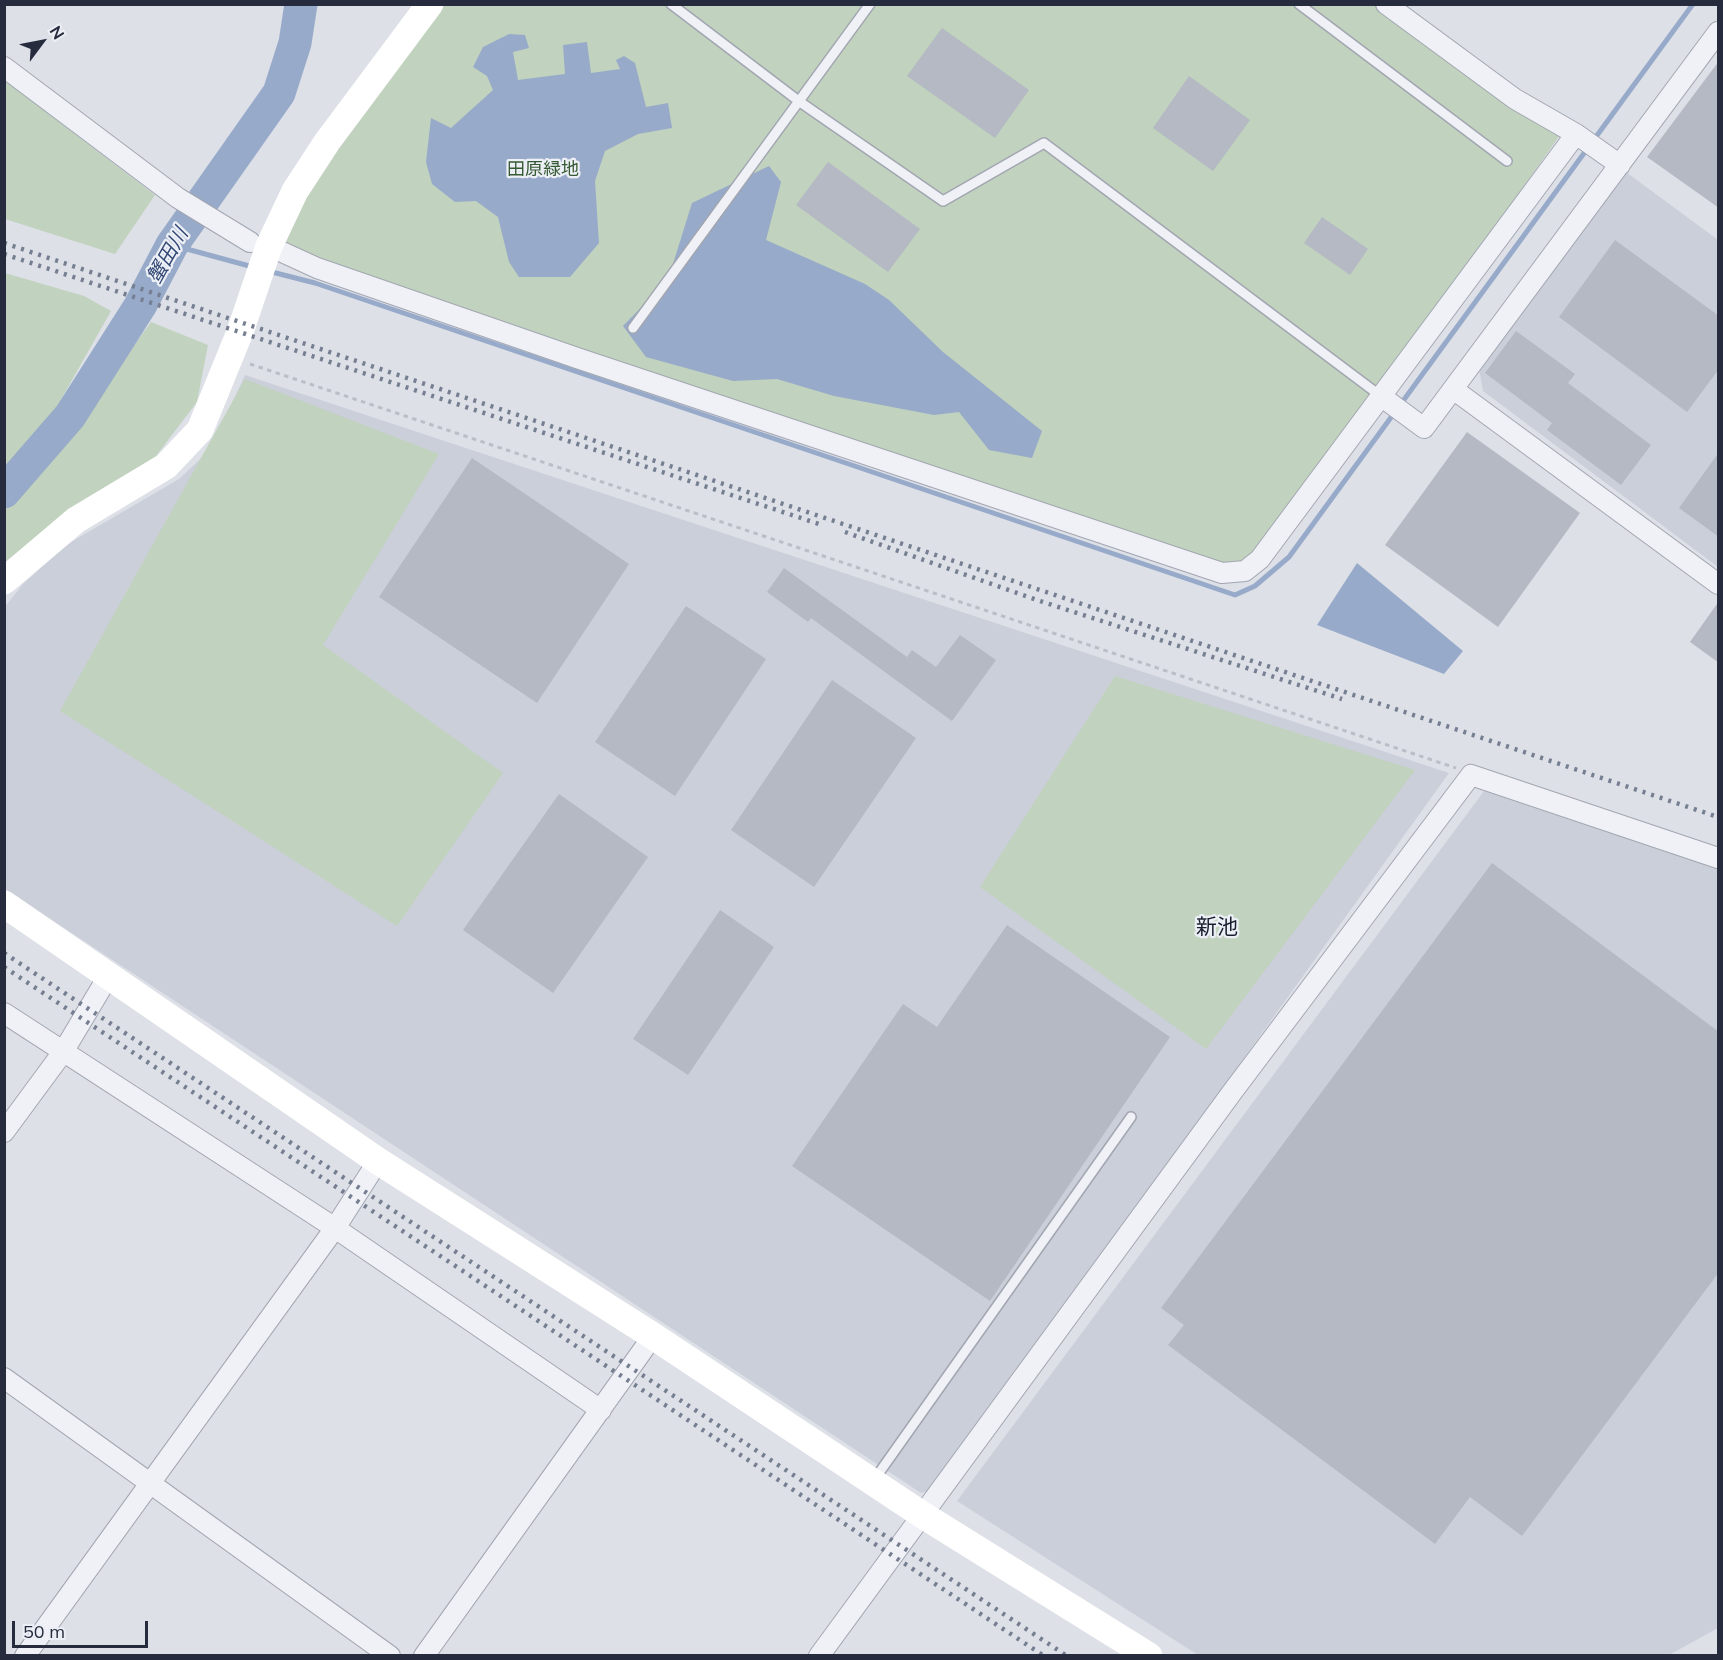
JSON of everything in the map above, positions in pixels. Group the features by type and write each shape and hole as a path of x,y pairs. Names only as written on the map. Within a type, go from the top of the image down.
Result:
{"street":[{"path":"4,581 76,519 166,466 200,430 211,409 251,298 259,244 314,162 430,4"},
{"path":"1386,4 1515,99 1576,134 1620,165"},
{"path":"1382,398 1424,428 1719,32"},
{"path":"4,67 178,198 259,244 317,268 577,358 1222,573 1245,570 1260,559 1382,398 1576,134"},
{"path":"1453,389 1719,584"},
{"path":"819,1656 1233,1091 1471,775 1719,858"},
{"path":"4,904 378,1161 652,1336 921,1515 1149,1656"},
{"path":"4,1132 63,1052 110,975"},
{"path":"4,1013 335,1228 601,1410"},
{"path":"25,1656 335,1228 378,1161"},
{"path":"424,1656 652,1336"},
{"path":"4,1378 390,1656"}],"lane":[{"path":"671,4 800,102 943,201 1044,143 1382,398"},
{"path":"633,328 870,4"},
{"path":"1299,4 1507,161"},
{"path":"873,1482 1131,1117"}],"path":[{"path":"230,358 1440,761 1471,775"}],"shaded area":[{"path":"1626,172 1718,240 1718,567 1483,391 1479,369"},
{"path":"245,375 1449,773 934,1489 921,1493 5,889 4,608 23,584 66,545 179,479 211,449"},
{"path":"1484,791 1718,869 1718,1628 1669,1655 1198,1655 957,1501"}],"green space":[{"name":"田原緑地","path":"430,5 1395,5 1565,128 1260,559 1236,571 269,246"},
{"path":"4,80 155,195 115,254 5,219"},
{"path":"5,273 84,296 111,311 37,442 5,474"},
{"path":"151,322 208,345 197,402 134,485 5,586 5,510 35,481"},
{"path":"245,379 439,454 323,645 503,773 397,926 60,711"},
{"path":"1115,676 1415,770 1206,1049 980,887"}],"water":[{"path":"509,34 525,35 529,48 513,52 518,80 565,74 563,45 587,42 591,73 620,69 616,60 624,56 635,63 646,107 668,103 672,128 638,134 605,151 595,181 599,243 570,277 519,277 509,262 498,217 476,201 455,202 432,184 426,162 431,118 451,128 493,90 487,76 473,67 483,47"},
{"path":"769,166 781,182 766,240 865,284 889,300 943,352 1042,431 1032,458 989,450 959,412 934,415 834,396 777,379 733,381 646,357 623,326 668,280 692,203"},
{"path":"1357,563 1463,651 1444,674 1317,625"}],"building":[{"path":"942,28 1029,90 995,138 907,76"},
{"path":"1719,61 1719,208 1647,157"},
{"path":"1189,76 1250,120 1213,171 1153,128"},
{"path":"828,162 920,229 888,272 796,205"},
{"path":"1322,217 1368,249 1350,275 1304,243"},
{"path":"1615,240 1719,316 1719,369 1687,412 1559,317"},
{"path":"1516,331 1575,374 1568,383 1651,445 1621,485 1547,430 1552,423 1485,373"},
{"path":"1467,432 1580,513 1498,627 1385,545"},
{"path":"1719,452 1719,537 1679,508"},
{"path":"472,458 629,564 537,703 379,597"},
{"path":"784,568 907,657 912,650 936,667 960,635 996,660 952,721 811,618 808,622 767,592"},
{"path":"1719,601 1719,663 1690,642"},
{"path":"686,606 766,659 675,796 595,742"},
{"path":"832,680 916,738 814,887 731,830"},
{"path":"559,794 648,857 553,993 463,930"},
{"path":"1492,863 1719,1032 1719,1272 1522,1536 1470,1497 1435,1544 1168,1345 1184,1325 1161,1308"},
{"path":"720,910 774,947 688,1075 633,1039"},
{"path":"1007,925 1170,1037 990,1301 792,1166 903,1004 937,1027"}],"waterway":[{"name":"蟹田川","path":"4,492 70,416 140,306 172,245 279,93 295,43 301,4"},
{"path":"268,271 315,283 1235,595 1255,586 1289,557 1693,4"},
{"path":"172,245 253,267"}],"railway":[{"path":"4,243 1718,817"},
{"path":"4,254 822,525"},
{"path":"845,532 1037,600 1342,699"},
{"path":"4,953 1067,1656"},
{"path":"4,967 1044,1656"}],"district":[{"name":"新池","path":"1217,928"}]}
